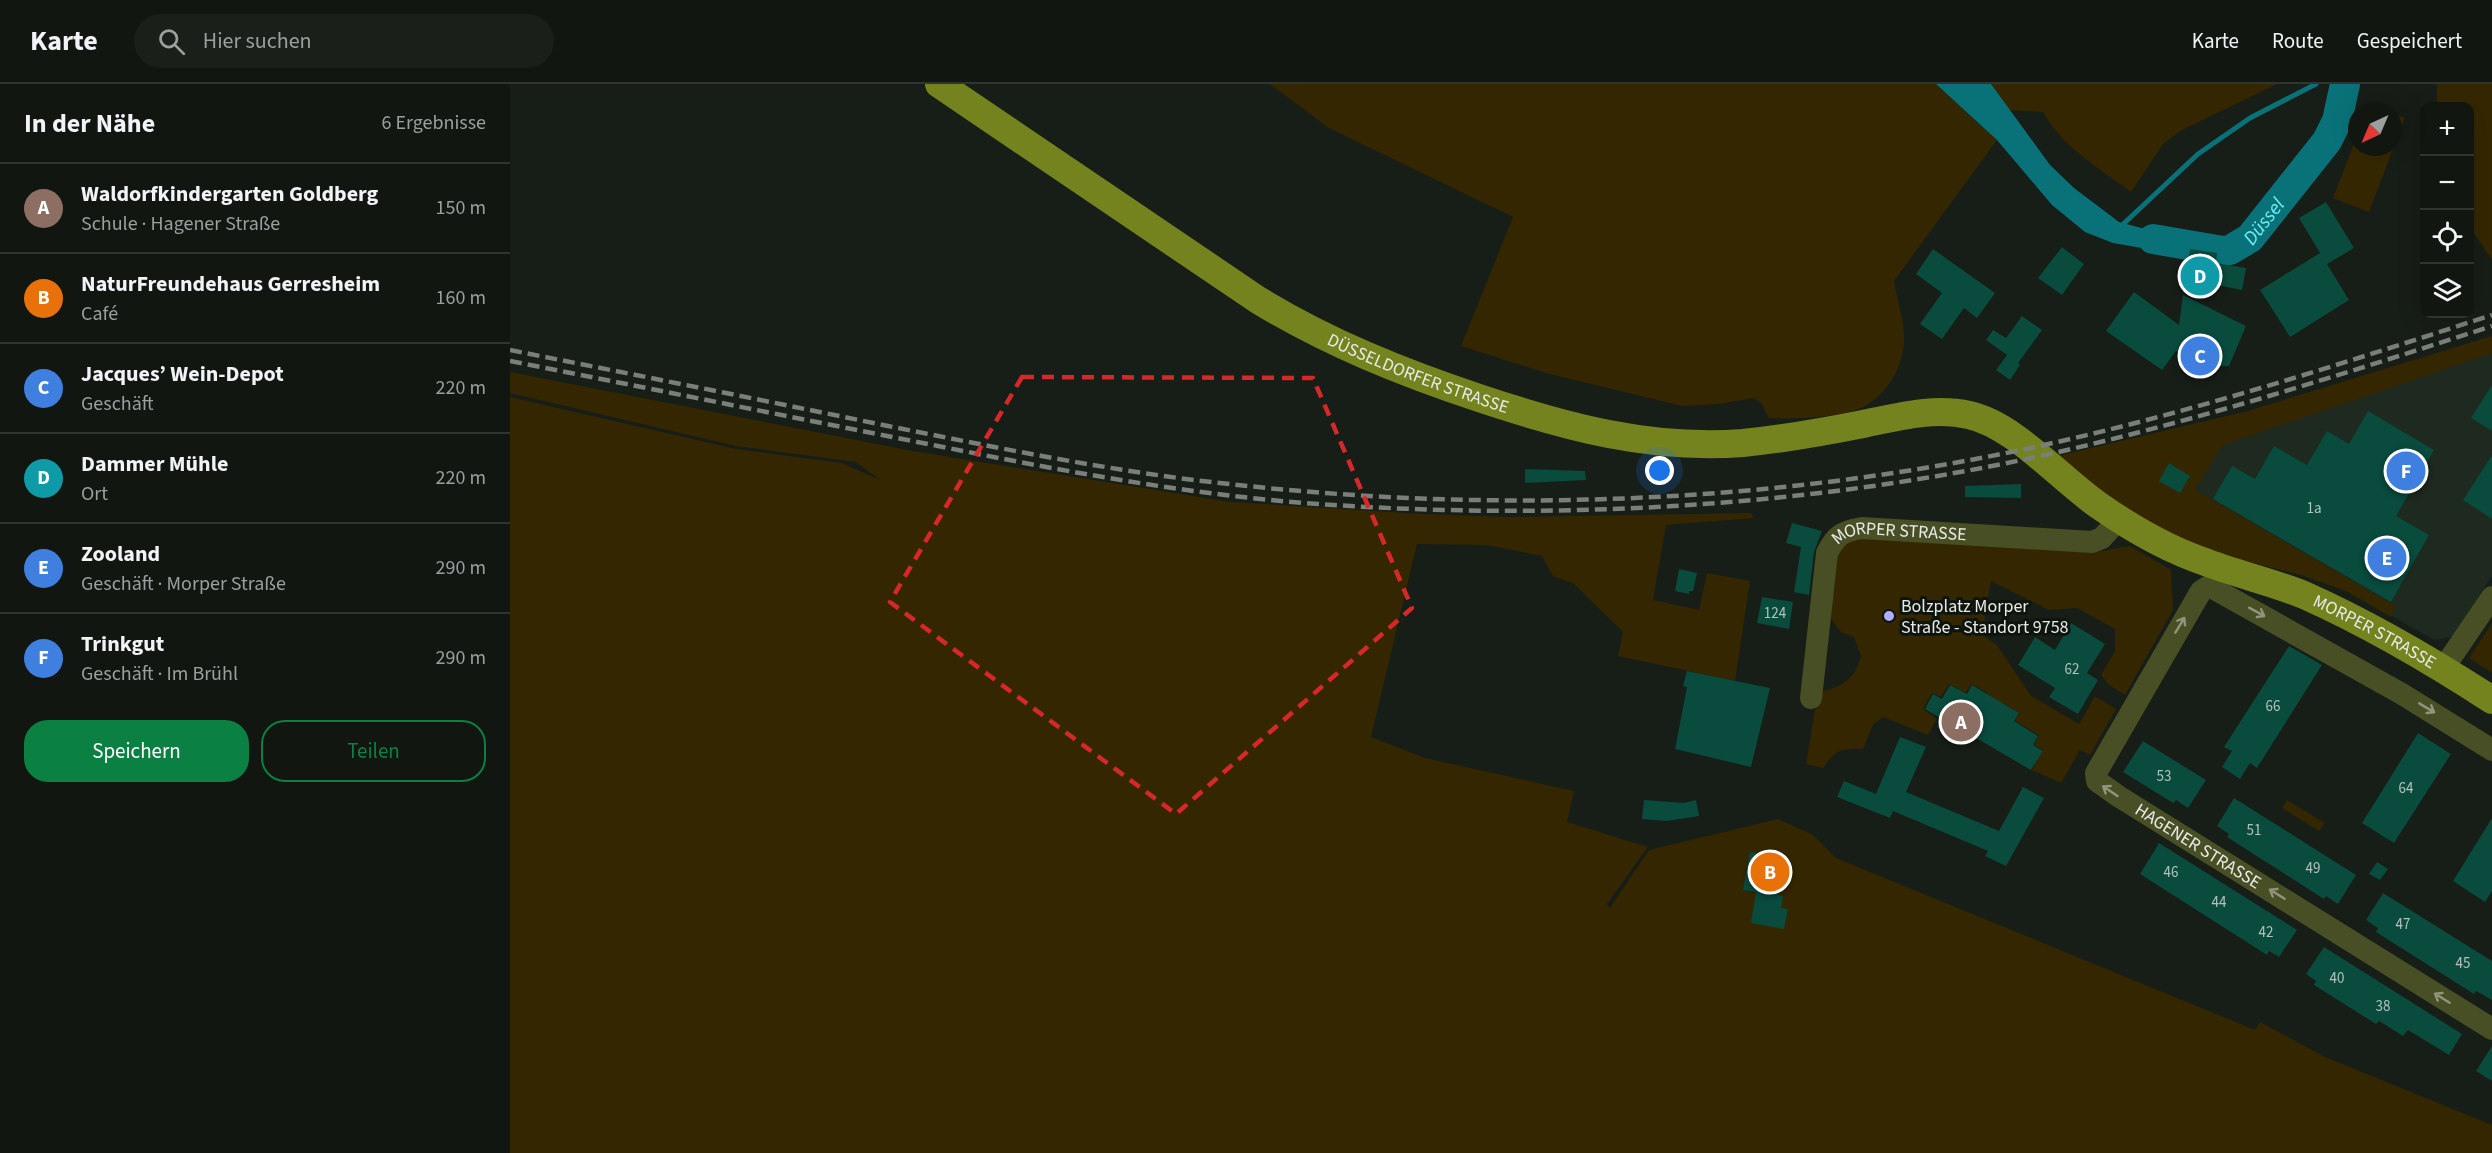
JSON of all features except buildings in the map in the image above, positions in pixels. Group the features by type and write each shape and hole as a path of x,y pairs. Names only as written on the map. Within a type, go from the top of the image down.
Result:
{"main road":[{"name":"DÜSSELDORFER STRASSE","path":"939,84 1258,300 1313,333 1400,370 1545,420 1619,438 1717,444 1791,438 1927,413 1969,415"},
{"name":"MORPER STRASSE","path":"1969,415 2006,430 2060,476 2119,519 2156,541 2187,556 2306,596 2444,669 2492,700"}],"street":[{"name":"MORPER STRASSE","path":"1811,698 1827,553 1833,540 1844,531 1862,528 2092,543 2102,538 2119,519"},
{"name":"MORPER STRASSE","path":"2206,586 2213,586 2393,689 2492,750"},
{"name":"HAGENER STRASSE","path":"2206,586 2109,746 2096,773 2097,781 2492,1029"},
{"path":"2444,669 2492,597"}],"highlighted area":[{"path":"1022,377 1313,378 1412,608 1176,814 890,602"}],"shaded area":[{"path":"1270,84 1936,84 1997,140 1894,281 1904,341 1901,360 1887,387 1865,406 1845,413 1804,418 1769,418 1761,403 1753,398 1720,404 1682,406 1546,373 1461,346 1513,217 1329,128"},
{"path":"1991,84 2277,84 2180,131 2163,144 2131,192 2071,147 2051,125 2043,112 2009,110"},
{"path":"2437,84 2492,84 2492,260 2474,233 2474,102 2437,102"},
{"path":"2349,156 2390,156 2369,212 2333,198"},
{"path":"2492,336 2492,576 2452,637 2434,640 2096,449 2248,411"},
{"path":"2492,336 2492,353 2223,445 2195,490 2395,606 2391,617 2346,591 2301,575 2218,554 2119,510 2057,456 2248,411"},
{"path":"510,372 913,451 1230,502 1509,517 1751,513 1754,518 1666,525 1653,600 1699,610 1707,573 1750,581 1735,681 1618,656 1623,632 1574,584 1553,576 1542,556 1487,545 1417,544 1371,737 1425,758 1574,791 1567,822 1648,847 1607,904 1610,908 1649,850 1778,819 1813,835 1836,858 2255,1030 2260,1022 2325,1057 2492,1125 2492,1153 510,1153 510,397 736,449 842,463 880,480 856,462 736,446 510,393"},
{"path":"1852,537 1977,540 2090,553 2130,546 2171,570 2173,610 2125,695 2109,685 2101,675 2115,651 2115,629 2077,608 2049,610 1991,581 1982,635 1997,645 2031,696 2079,724 2095,696 2116,709 2090,755 2080,750 2061,783 2032,770 2043,750 2034,745 2039,735 2015,721 2019,713 2003,703 1998,711 1983,702 1988,693 1971,684 1966,693 1949,684 1941,697 1932,693 1923,709 1937,719 1928,735 1883,717 1873,725 1863,749 1840,751 1831,757 1823,768 1806,764 1817,698 1820,692 1847,681 1855,671 1861,656 1854,637 1841,632 1828,615 1836,549"},
{"path":"2492,623 2492,673 2469,658"},
{"path":"2287,800 2325,823 2319,831 2282,808"}],"water":[{"path":"1936,84 1991,84 2050,165 2074,188 2119,222 2193,242 2193,246 2181,253 2165,252 2113,243 2085,232 2052,205 1997,140"}],"waterway":[{"name":"Düssel","path":"2119,228 2198,154 2250,118 2316,84"},
{"name":"Düssel","path":"2153,239 2223,251 2230,250 2250,238 2327,141 2337,121 2345,84"}],"railway":[{"path":"510,350 1062,460 1150,474 1339,494 1440,499 1541,500 1643,498 1744,491 1845,480 1945,465 2101,432 2214,402 2492,315"},
{"path":"510,361 1032,464 1222,495 1318,504 1410,509 1595,510 1688,505 1872,486 2054,453 2220,410 2492,326"}],"place":[{"name":"Dammer Mühle","path":"2200,276"},
{"name":"Jacques’ Wein-Depot","path":"2200,356"},
{"name":"Trinkgut","path":"2406,471"},
{"name":"Zooland","path":"2387,558"},
{"name":"Bolzplatz Morper Straße - Standort 9758","path":"1889,616"},
{"name":"Waldorfkindergarten Goldberg","path":"1961,722"},
{"name":"NaturFreundehaus Gerresheim","path":"1770,872"}]}
